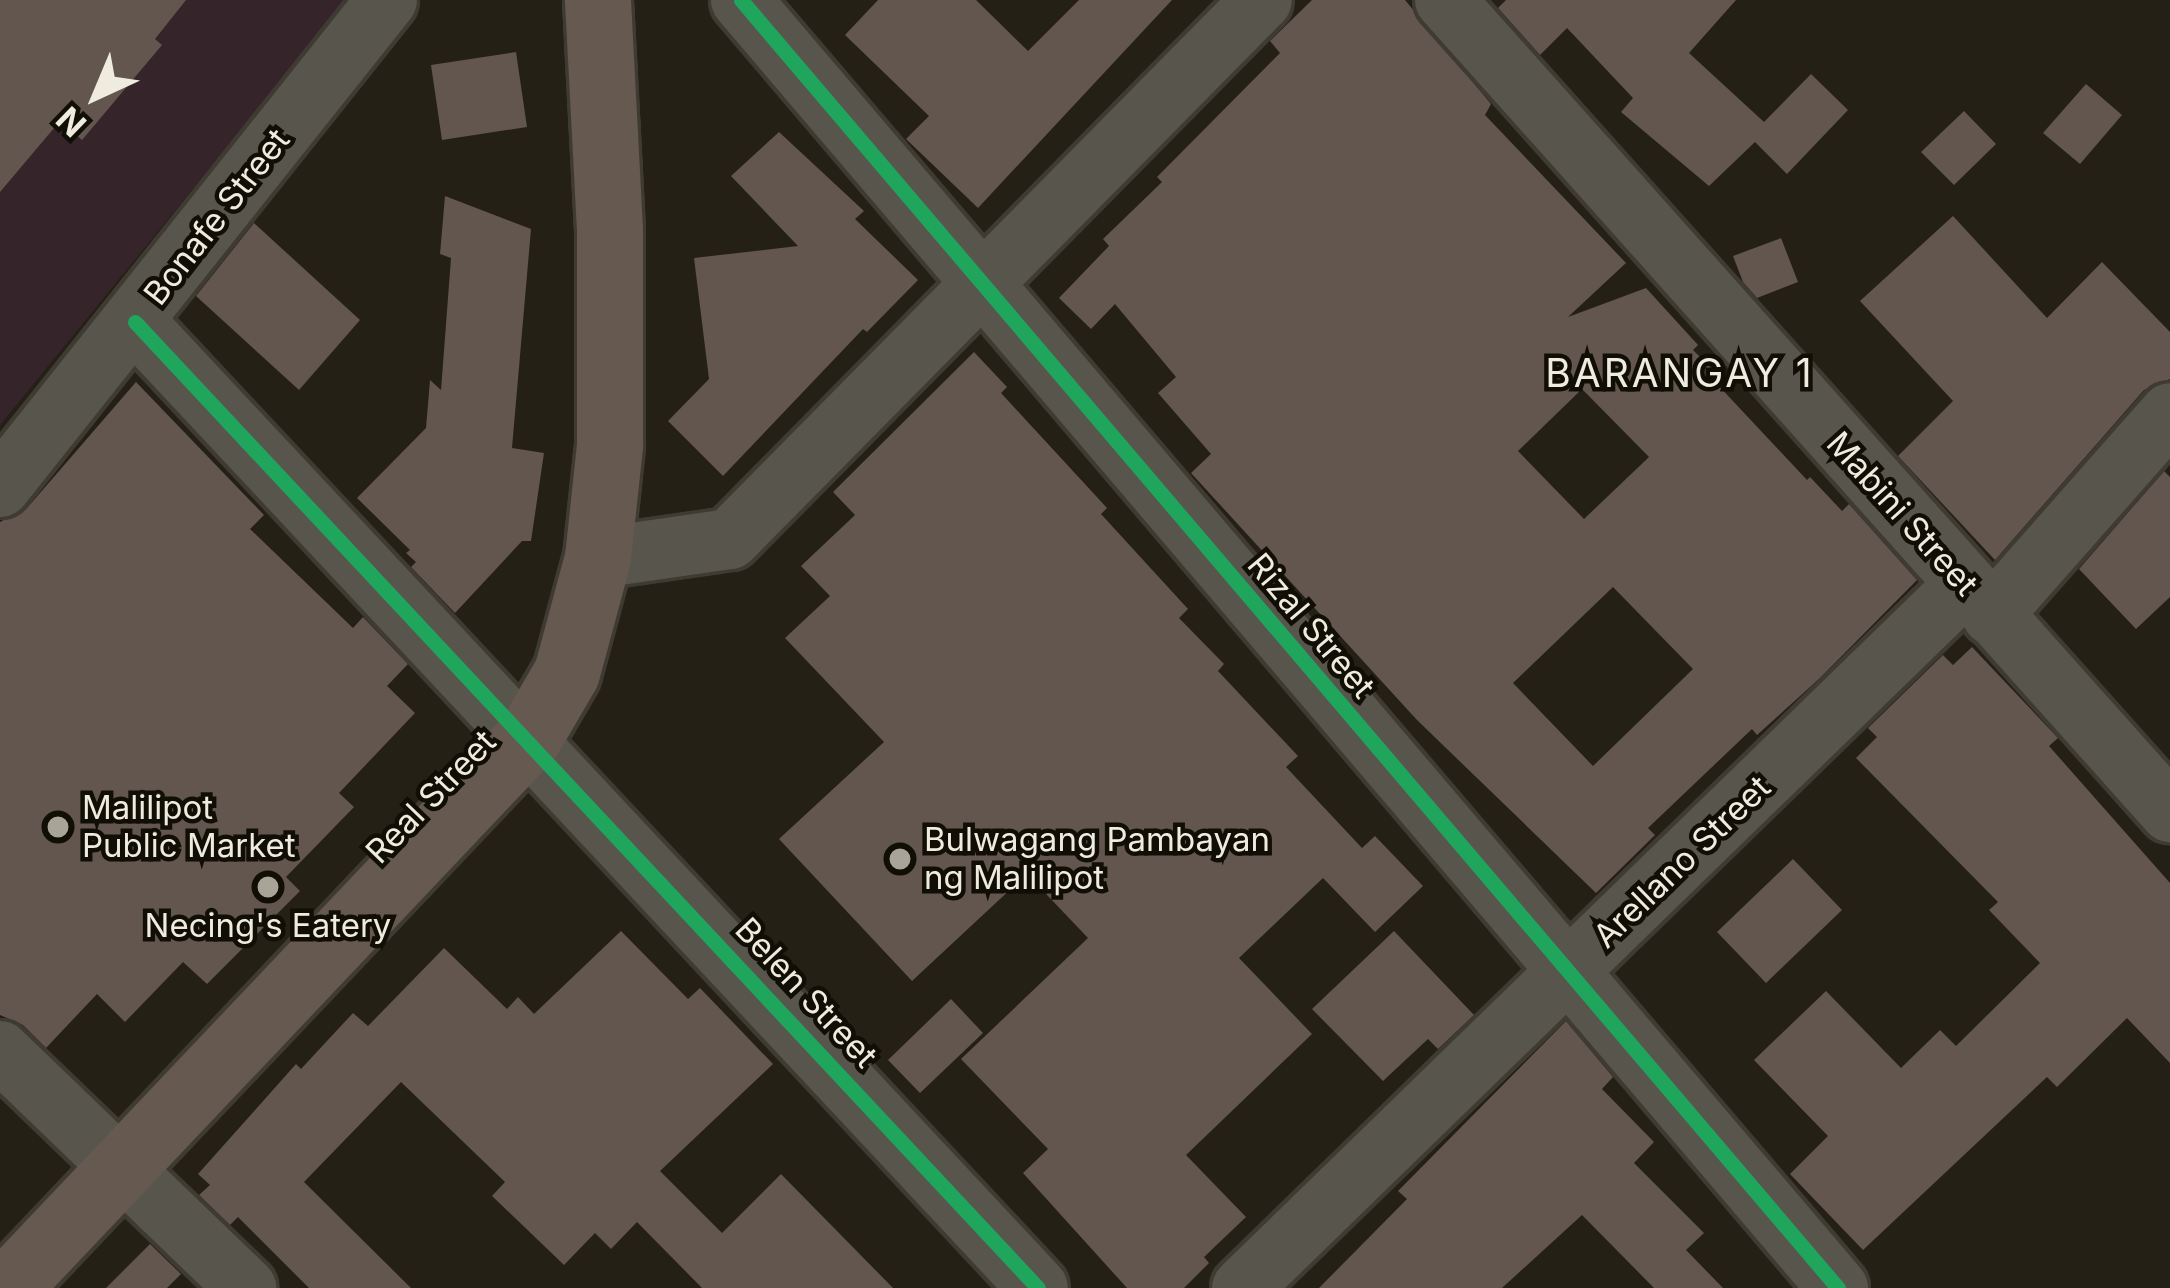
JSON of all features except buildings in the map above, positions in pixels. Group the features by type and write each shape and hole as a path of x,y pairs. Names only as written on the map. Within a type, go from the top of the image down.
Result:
{"main road":[{"name":"Real Street","path":"8,1288 119,1165 529,738 567,673 598,558 610,445 610,230 598,0"}],"street":[{"name":"Bonafe Street","path":"0,488 387,0"},
{"name":"Rizal Street","path":"741,0 1838,1288"},
{"path":"598,558 730,539 1262,0"},
{"name":"Mabini Street","path":"1444,0 2170,812"},
{"name":"Belen Street","path":"135,322 529,738 1038,1288"},
{"name":"Arellano Street","path":"1242,1288 1568,974 1978,600 2170,413"},
{"path":"0,1051 246,1288"}],"shaded area":[{"path":"0,0 347,0 0,425"}],"cycle path":[{"path":"741,0 1838,1288"},
{"path":"135,322 1038,1288"}],"place":[{"name":"Malilipot Public Market","path":"58,827"},
{"name":"Bulwagang Pambayan ng Malilipot","path":"900,859"},
{"name":"Necing's Eatery","path":"268,887"}],"district":[{"name":"BARANGAY 1","path":"1680,373"}]}
